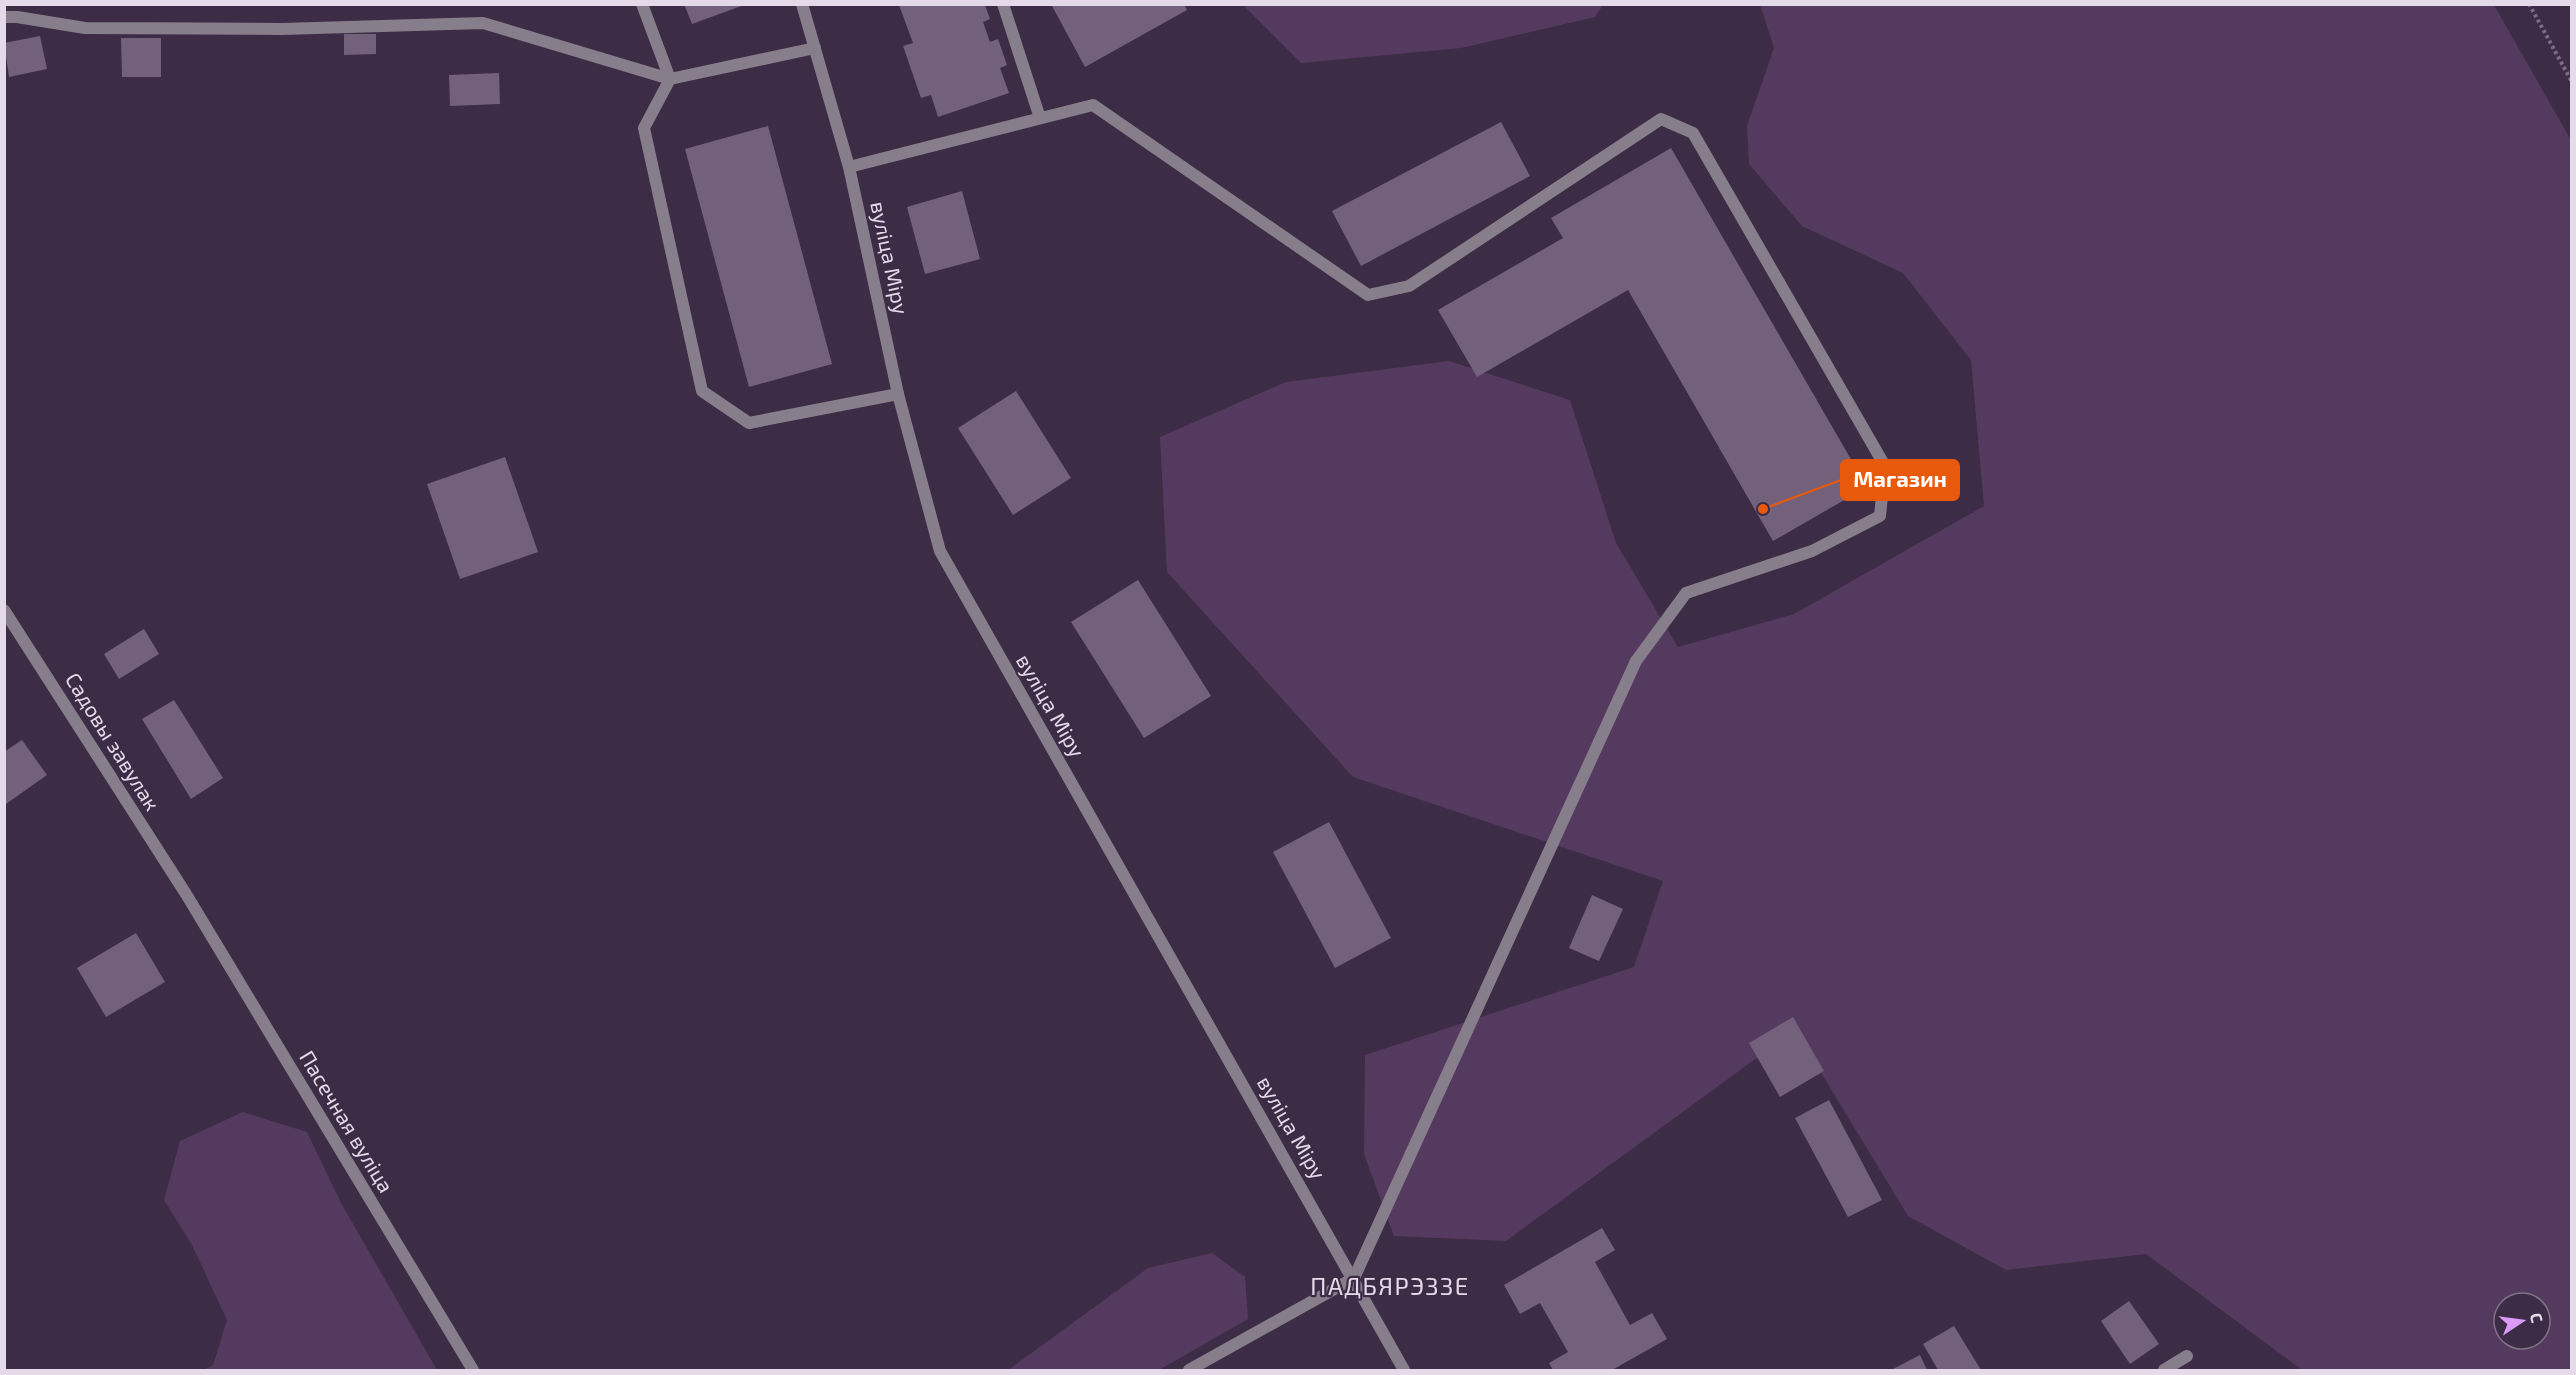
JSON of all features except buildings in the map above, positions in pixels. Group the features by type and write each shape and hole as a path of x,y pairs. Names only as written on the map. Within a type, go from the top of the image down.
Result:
{"street":[{"path":"642,4 670,79 644,128 702,391 749,423 898,394"},
{"name":"вуліца Міру","path":"802,4 849,167 898,394 940,551 1354,1278 1404,1371"},
{"path":"1003,4 1040,118"},
{"path":"4,17 17,16 85,28 282,29 483,23 670,79 815,48"},
{"path":"849,167 1093,105 1368,296 1408,286 1661,118 1693,133 1885,466 1880,516 1812,551 1686,593 1636,661 1354,1278 1189,1371"},
{"name":"Садовы завулак","path":"4,610 186,894"},
{"name":"Пасечная вуліца","path":"186,894 473,1371"},
{"path":"2164,1371 2187,1356"}],"path":[{"path":"2529,4 2571,82"}],"shaded area":[{"path":"1243,5 1603,5 1595,17 1461,48 1301,63"},
{"path":"1760,5 2494,5 2571,140 2571,1370 2302,1370 2146,1254 2006,1270 1908,1216 1795,1030 1506,1241 1394,1236 1364,1154 1365,1055 1634,967 1663,881 1353,777 1167,572 1160,437 1286,382 1449,361 1570,400 1616,543 1678,647 1794,614 1984,506 1971,360 1903,273 1802,226 1749,164 1747,126 1774,48"},
{"path":"243,1112 307,1132 341,1203 437,1370 204,1370 213,1365 227,1320 192,1245 164,1200 180,1141"},
{"path":"1212,1253 1245,1277 1248,1319 1159,1370 1008,1370 1148,1268"}],"place":[{"name":"Магазин","path":"1763,509"}],"district":[{"name":"ПАДБЯРЭЗЗЕ","path":"1390,1287"}]}
